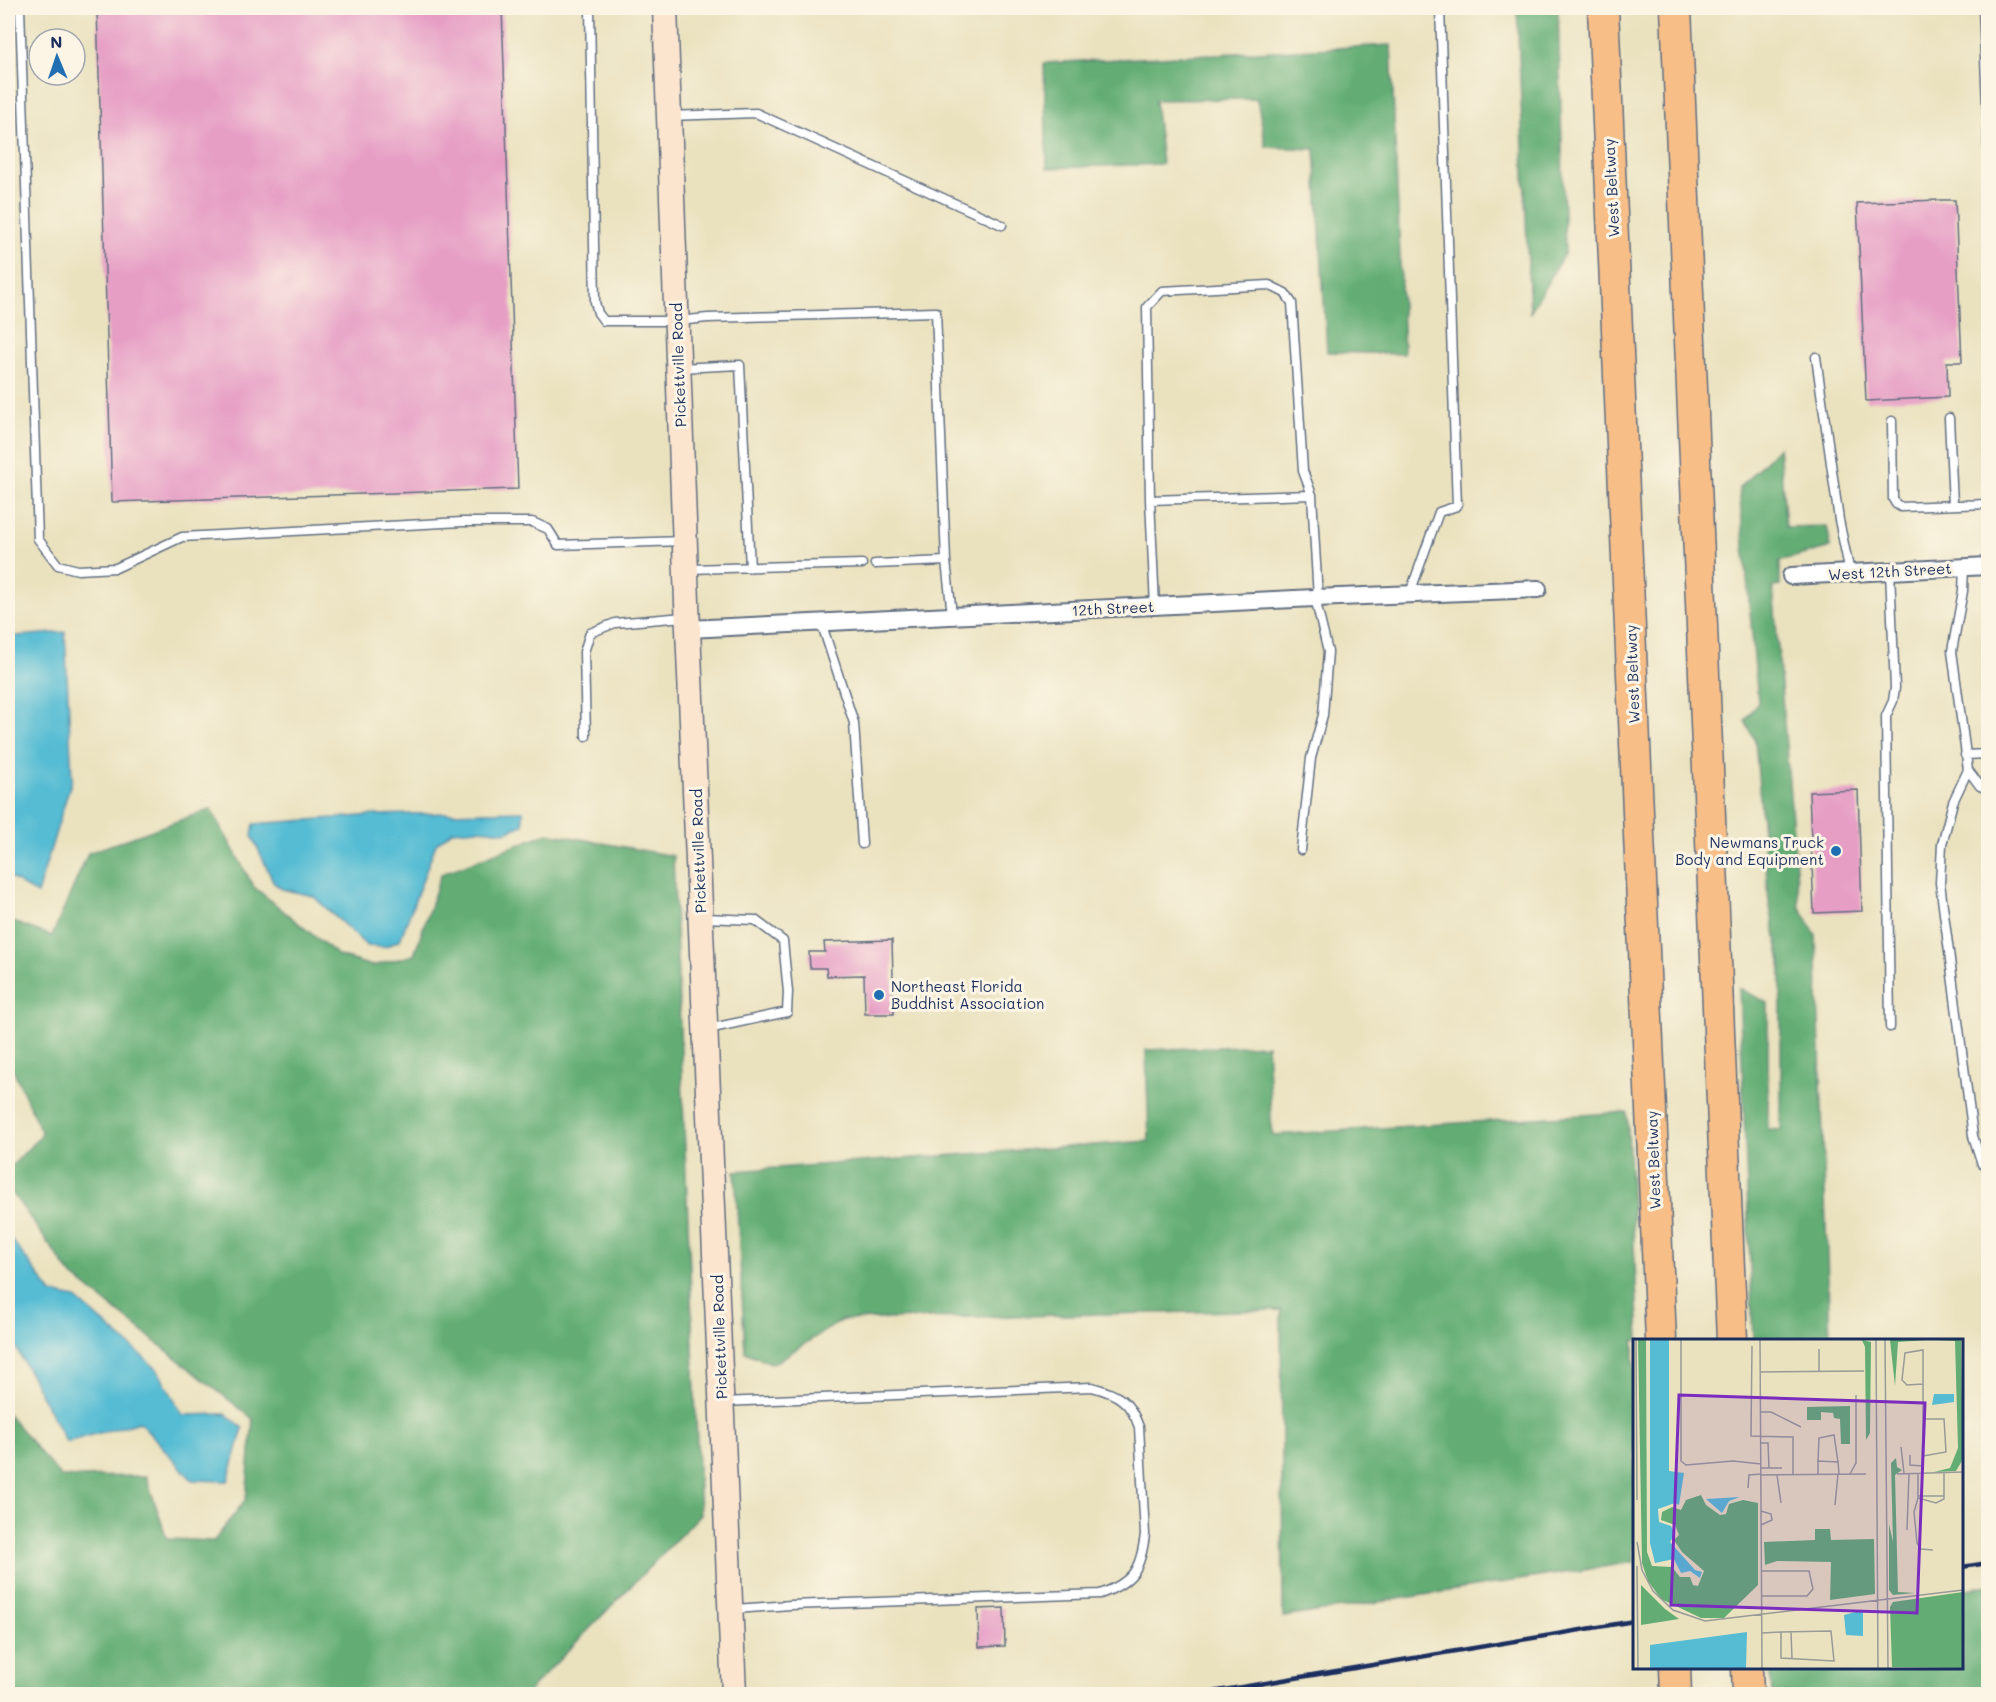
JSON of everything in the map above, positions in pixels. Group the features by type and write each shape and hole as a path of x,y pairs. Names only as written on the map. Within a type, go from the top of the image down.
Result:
{"highway":[{"name":"West Beltway","path":"1603,8 1661,1339"},
{"path":"1676,8 1732,1339"},
{"path":"1747,1669 1748,1695"}],"street":[{"name":"Pickettville Road","path":"665,8 700,918 734,1695"},
{"name":"West 12th Street","path":"1791,576 1989,567"},
{"name":"12th Street","path":"688,623 821,621 1538,589"}],"lane":[{"path":"20,8 38,539 58,565 78,570 117,568 182,537 462,522 532,522 548,529 558,545 685,541"},
{"path":"590,8 594,291 598,313 604,321 677,321 708,318 936,312 946,561 952,615"},
{"path":"1410,593 1439,512 1457,506 1440,8"},
{"path":"1983,8 1989,146"},
{"path":"669,116 756,113 1002,225"},
{"path":"1155,606 1150,500 1147,307 1162,291 1269,285 1285,293 1292,303 1303,471 1312,495 1317,598 1328,652 1323,715 1311,758 1301,850"},
{"path":"1816,357 1839,520 1851,573"},
{"path":"678,368 740,365 750,568"},
{"path":"1949,418 1953,505"},
{"path":"1892,421 1893,499 1896,504 1901,507 1989,504"},
{"path":"1150,500 1312,495"},
{"path":"875,564 946,561"},
{"path":"686,569 862,564"},
{"path":"1964,568 1963,591 1952,651 1968,770 1980,786 1989,789"},
{"path":"1890,571 1895,688 1893,701 1886,716 1890,1027"},
{"path":"821,621 854,723 862,844"},
{"path":"586,736 585,652 590,633 615,623 688,623"},
{"path":"1965,755 1989,754"},
{"path":"1968,770 1953,802 1942,844 1940,883 1973,1136 1982,1164 1989,1168"},
{"path":"700,918 754,920 783,941 788,992 787,1012 705,1030"},
{"path":"721,1402 1074,1386 1106,1391 1124,1400 1134,1412 1139,1427 1145,1534 1141,1560 1131,1576 1118,1588 1100,1594 802,1605 730,1610"}],"green space":[{"path":"1517,8 1558,8 1565,252 1530,313"},
{"path":"1391,45 1404,354 1327,352 1315,149 1266,147 1257,99 1155,100 1162,164 1047,168 1044,63"},
{"path":"1779,447 1786,527 1827,526 1831,547 1780,561 1780,586 1773,587 1799,905 1816,935 1830,1339 1753,1339 1739,988 1768,1003 1768,1129 1781,1130 1781,962 1769,902 1755,740 1745,721 1758,702 1739,488"},
{"path":"211,809 254,887 339,956 372,966 414,955 441,874 548,833 673,856 700,1515 526,1694 8,1694 8,1414 61,1477 146,1476 167,1539 214,1541 246,1499 253,1419 70,1274 8,1187 8,1170 42,1134 8,1058 8,920 52,936 88,853"},
{"path":"1267,1045 1272,1135 1627,1112 1639,1339 1633,1339 1633,1562 1283,1617 1281,1310 842,1320 773,1364 745,1352 735,1171 1149,1141 1146,1050"},
{"path":"1988,1585 1988,1694 1772,1694 1770,1669 1963,1669 1963,1590"}],"water":[{"path":"65,632 72,779 37,894 8,876 8,637"},
{"path":"523,811 523,825 506,832 479,829 452,831 436,844 400,940 385,947 367,946 313,896 282,889 274,883 252,836 254,824 375,815"},
{"path":"8,1235 52,1293 75,1298 157,1369 183,1415 226,1414 243,1428 228,1481 192,1480 140,1422 66,1442 8,1333"}],"building":[{"path":"97,8 502,8 518,489 112,502"},
{"path":"1955,200 1962,362 1947,362 1948,397 1866,401 1857,203"},
{"name":"Newmans Truck Body and Equipment","path":"1858,790 1862,911 1814,913 1809,792"},
{"name":"Northeast Florida Buddhist Association","path":"892,940 894,1014 865,1014 864,975 827,976 826,968 810,968 809,952 825,952 824,942"},
{"path":"1004,1608 1005,1646 979,1647 978,1609"}],"railway":[{"path":"1963,1567 1988,1563"},
{"path":"1200,1694 1633,1621"}],"place":[{"name":"Newmans Truck Body and Equipment","path":"1836,851"},
{"name":"Northeast Florida Buddhist Association","path":"879,995"}]}
